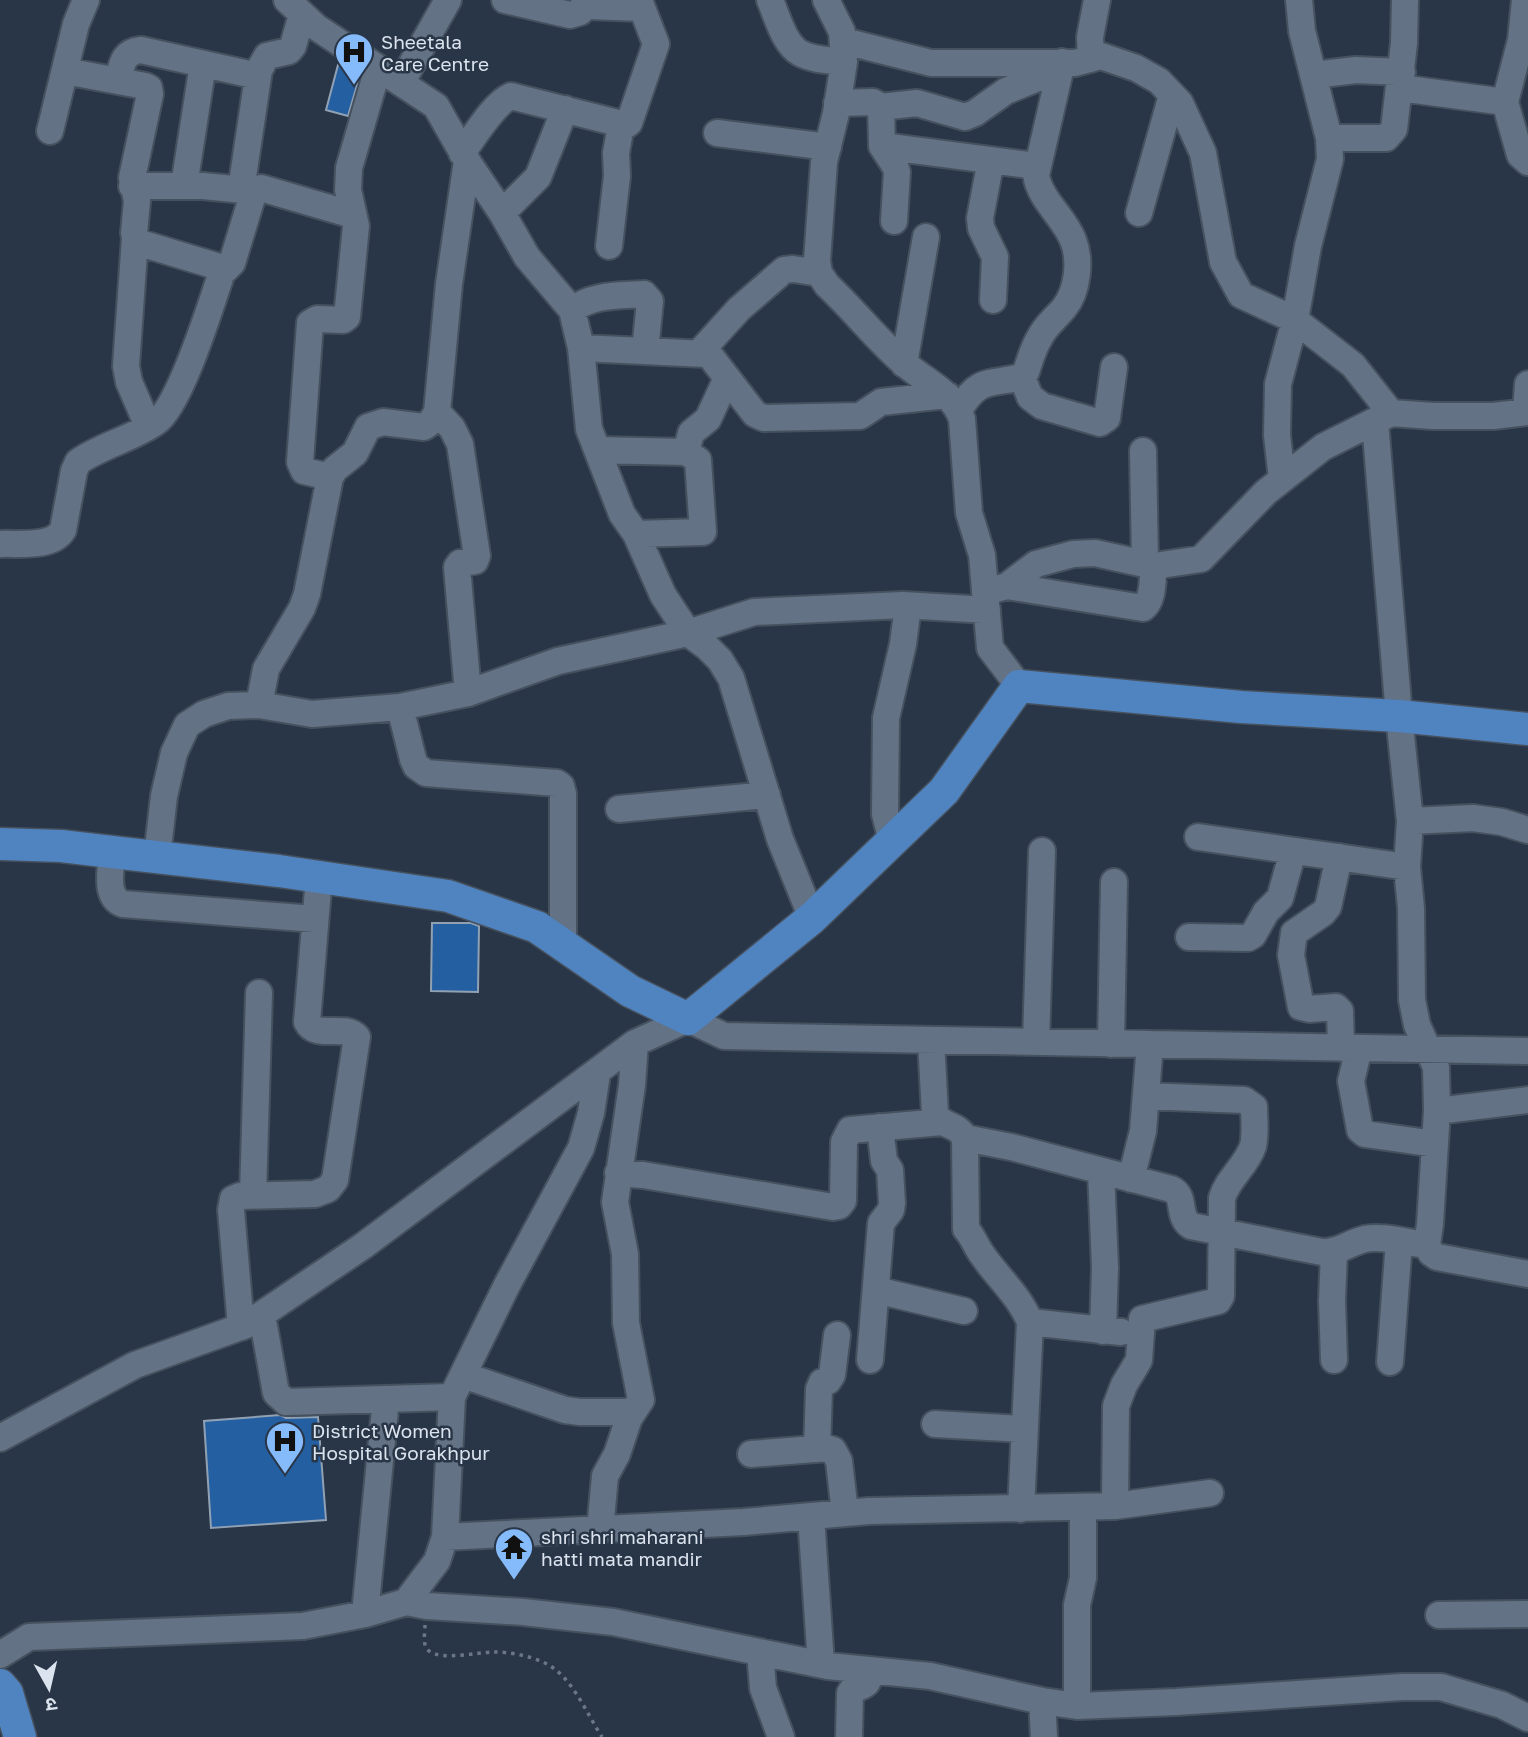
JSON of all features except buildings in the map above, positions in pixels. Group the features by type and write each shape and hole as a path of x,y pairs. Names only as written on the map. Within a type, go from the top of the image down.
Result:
{"main road":[{"path":"0,844 61,846 448,895 537,927 630,991 688,1019 812,918 944,791 1019,686 1241,707 1399,716 1528,729"},
{"path":"0,1685 7,1693 20,1737"},
{"path":"0,1726 4,1737"}],"street":[{"path":"50,131 76,24 86,0"},
{"path":"401,83 448,0"},
{"path":"259,705 266,669 302,608 307,594 330,477 335,469 355,453 368,427 383,422 424,427 437,412 465,157 504,99 519,97 621,125 629,123 656,44 640,4 587,6 570,15 505,0"},
{"path":"770,0 794,49 811,57 844,51 931,63 1075,63 1101,56 1136,68 1159,81 1180,103 1203,153 1223,262 1241,295 1295,320 1353,365 1383,417 1399,716 1410,821 1407,867 1411,908 1412,1000 1417,1025 1436,1066 1437,1111 1427,1245 1437,1257 1528,1274"},
{"path":"826,0 844,51 838,103 820,201 817,261 819,273 904,364 953,403 962,419 969,513 993,596 990,648 1019,686"},
{"path":"1091,59 1090,37 1097,0"},
{"path":"1282,479 1277,435 1279,384 1295,320 1308,246 1330,159 1329,138 1302,31 1299,0"},
{"path":"1329,138 1386,138 1394,129 1401,80 1405,0"},
{"path":"1525,0 1521,40 1505,102 1520,155 1528,162"},
{"path":"295,7 316,27 436,106 527,257 572,310 581,348 589,429 622,514 636,534 663,595 688,634 720,660 731,678 780,839 812,918"},
{"path":"0,544 50,541 58,538 63,530 78,462 156,422 166,412 194,354 223,269 233,263 247,190 258,76 262,61 289,51 293,46 295,7"},
{"path":"118,81 124,57 134,51 258,76"},
{"path":"838,103 873,102 881,107 917,103 958,117 970,116 1006,91 1038,79 1062,62"},
{"path":"581,348 699,353 711,357 755,414 764,418 860,416 881,402 953,403 976,387 1022,377 1041,334 1072,295 1077,270 1076,247 1064,222 1038,185 1037,166 1062,62"},
{"path":"184,186 202,64"},
{"path":"330,477 304,471 300,462 310,323 317,319 343,320 347,317 356,226 348,190 349,168 378,68"},
{"path":"1313,75 1356,70 1505,102"},
{"path":"65,71 149,88 132,186 137,201 126,366 129,382 148,426"},
{"path":"1139,213 1172,94"},
{"path":"881,107 883,146 897,172 894,220"},
{"path":"502,213 538,177 565,109"},
{"path":"609,246 617,176 616,153 621,125"},
{"path":"717,133 828,147"},
{"path":"883,146 1037,166"},
{"path":"991,160 980,218 981,228 995,257 993,300"},
{"path":"132,186 247,190 261,188 353,215"},
{"path":"904,364 926,237"},
{"path":"135,238 145,246 223,269"},
{"path":"699,353 739,309 784,270 819,273"},
{"path":"572,310 593,298 644,294 650,301 645,351"},
{"path":"1022,377 1030,397 1042,406 1100,423 1107,418 1114,367"},
{"path":"686,452 691,433 708,419 727,377"},
{"path":"993,596 1036,564 1073,554 1095,553 1150,565 1201,559 1266,492 1323,447 1383,417 1493,416 1527,412 1528,384"},
{"path":"437,412 458,436 477,556 475,561 460,563 457,567 468,693"},
{"path":"597,450 686,452 698,460 703,532 636,534"},
{"path":"157,857 164,796 174,753 187,725 204,714 229,706 259,705 312,714 400,707 468,693 558,661 688,634 754,612 908,606 993,596 1143,608 1150,598 1150,565 1143,451"},
{"path":"892,841 885,814 886,718 903,644 908,606"},
{"path":"400,707 413,759 416,766 425,773 557,783 561,786 564,794 564,945"},
{"path":"619,809 767,795"},
{"path":"1410,821 1473,818 1502,822 1528,830"},
{"path":"1198,837 1407,867"},
{"path":"1036,1042 1042,850"},
{"path":"1189,937 1248,938 1253,934 1266,912 1280,898 1293,850"},
{"path":"112,852 111,894 115,901 122,904 315,919"},
{"path":"1339,857 1328,907 1294,933 1291,955 1301,1007 1336,1007 1340,1011 1350,1048 1351,1081 1360,1130 1365,1134 1435,1144"},
{"path":"319,877 307,1022 314,1030 347,1031 353,1032 357,1037 335,1180 328,1189 315,1194 240,1196 233,1199 231,1210 251,1321 276,1393 286,1402 386,1399 458,1386 565,1410 634,1412"},
{"path":"1111,1044 1114,882"},
{"path":"253,1195 259,993"},
{"path":"0,1438 135,1365 251,1321 363,1246 597,1074 635,1043 688,1019 724,1036 1528,1051"},
{"path":"930,1040 935,1114 942,1122"},
{"path":"600,1530 605,1476 629,1418 642,1400 626,1323 625,1254 615,1202 632,1085 635,1043"},
{"path":"1131,1179 1143,1131 1150,1044"},
{"path":"416,1604 438,1561 444,1536 458,1386 507,1285 581,1148 591,1113 597,1074"},
{"path":"1115,1506 1116,1406 1124,1385 1139,1360 1142,1319 1218,1301 1221,1296 1220,1232 1224,1190 1253,1145 1254,1107 1244,1100 1146,1096"},
{"path":"1437,1111 1528,1100"},
{"path":"618,1172 833,1207 839,1206 843,1201 846,1134 850,1130 942,1122 956,1126 965,1138 966,1229 974,1237 981,1254 1023,1306 1030,1322 1021,1509"},
{"path":"870,1360 881,1223 892,1203 890,1170 884,1161 880,1127"},
{"path":"965,1138 1011,1147 1177,1191 1185,1222 1191,1226 1322,1252 1335,1252 1366,1239 1427,1245"},
{"path":"1101,1171 1105,1267 1103,1331"},
{"path":"1390,1362 1399,1241"},
{"path":"1334,1360 1332,1301 1335,1252"},
{"path":"876,1290 964,1311"},
{"path":"1030,1322 1140,1334"},
{"path":"817,1448 819,1389 822,1382 828,1381 832,1375 837,1335"},
{"path":"365,1614 386,1399"},
{"path":"935,1424 1024,1429"},
{"path":"751,1454 817,1448 827,1448 837,1454 845,1513"},
{"path":"444,1536 600,1530 845,1513 1115,1506 1210,1493"},
{"path":"1077,1706 1077,1605 1083,1578 1083,1507"},
{"path":"811,1516 821,1664"},
{"path":"0,1656 29,1637 303,1626 416,1604 613,1622 821,1664 930,1676 1077,1706 1441,1687 1503,1705 1528,1718"},
{"path":"1439,1615 1528,1614"},
{"path":"760,1652 763,1688 781,1737"},
{"path":"849,1737 850,1693 867,1685 870,1670"},
{"path":"1042,1701 1044,1737"}],"path":[{"path":"416,1604 426,1647 430,1652 440,1655 498,1652 533,1658 547,1664 558,1672 574,1693 602,1737"}],"place":[{"name":"Sheetala Care Centre","path":"354,86"},
{"name":"District Women Hospital Gorakhpur","path":"285,1475"},
{"name":"shri shri maharani hatti mata mandir","path":"514,1581"}]}
